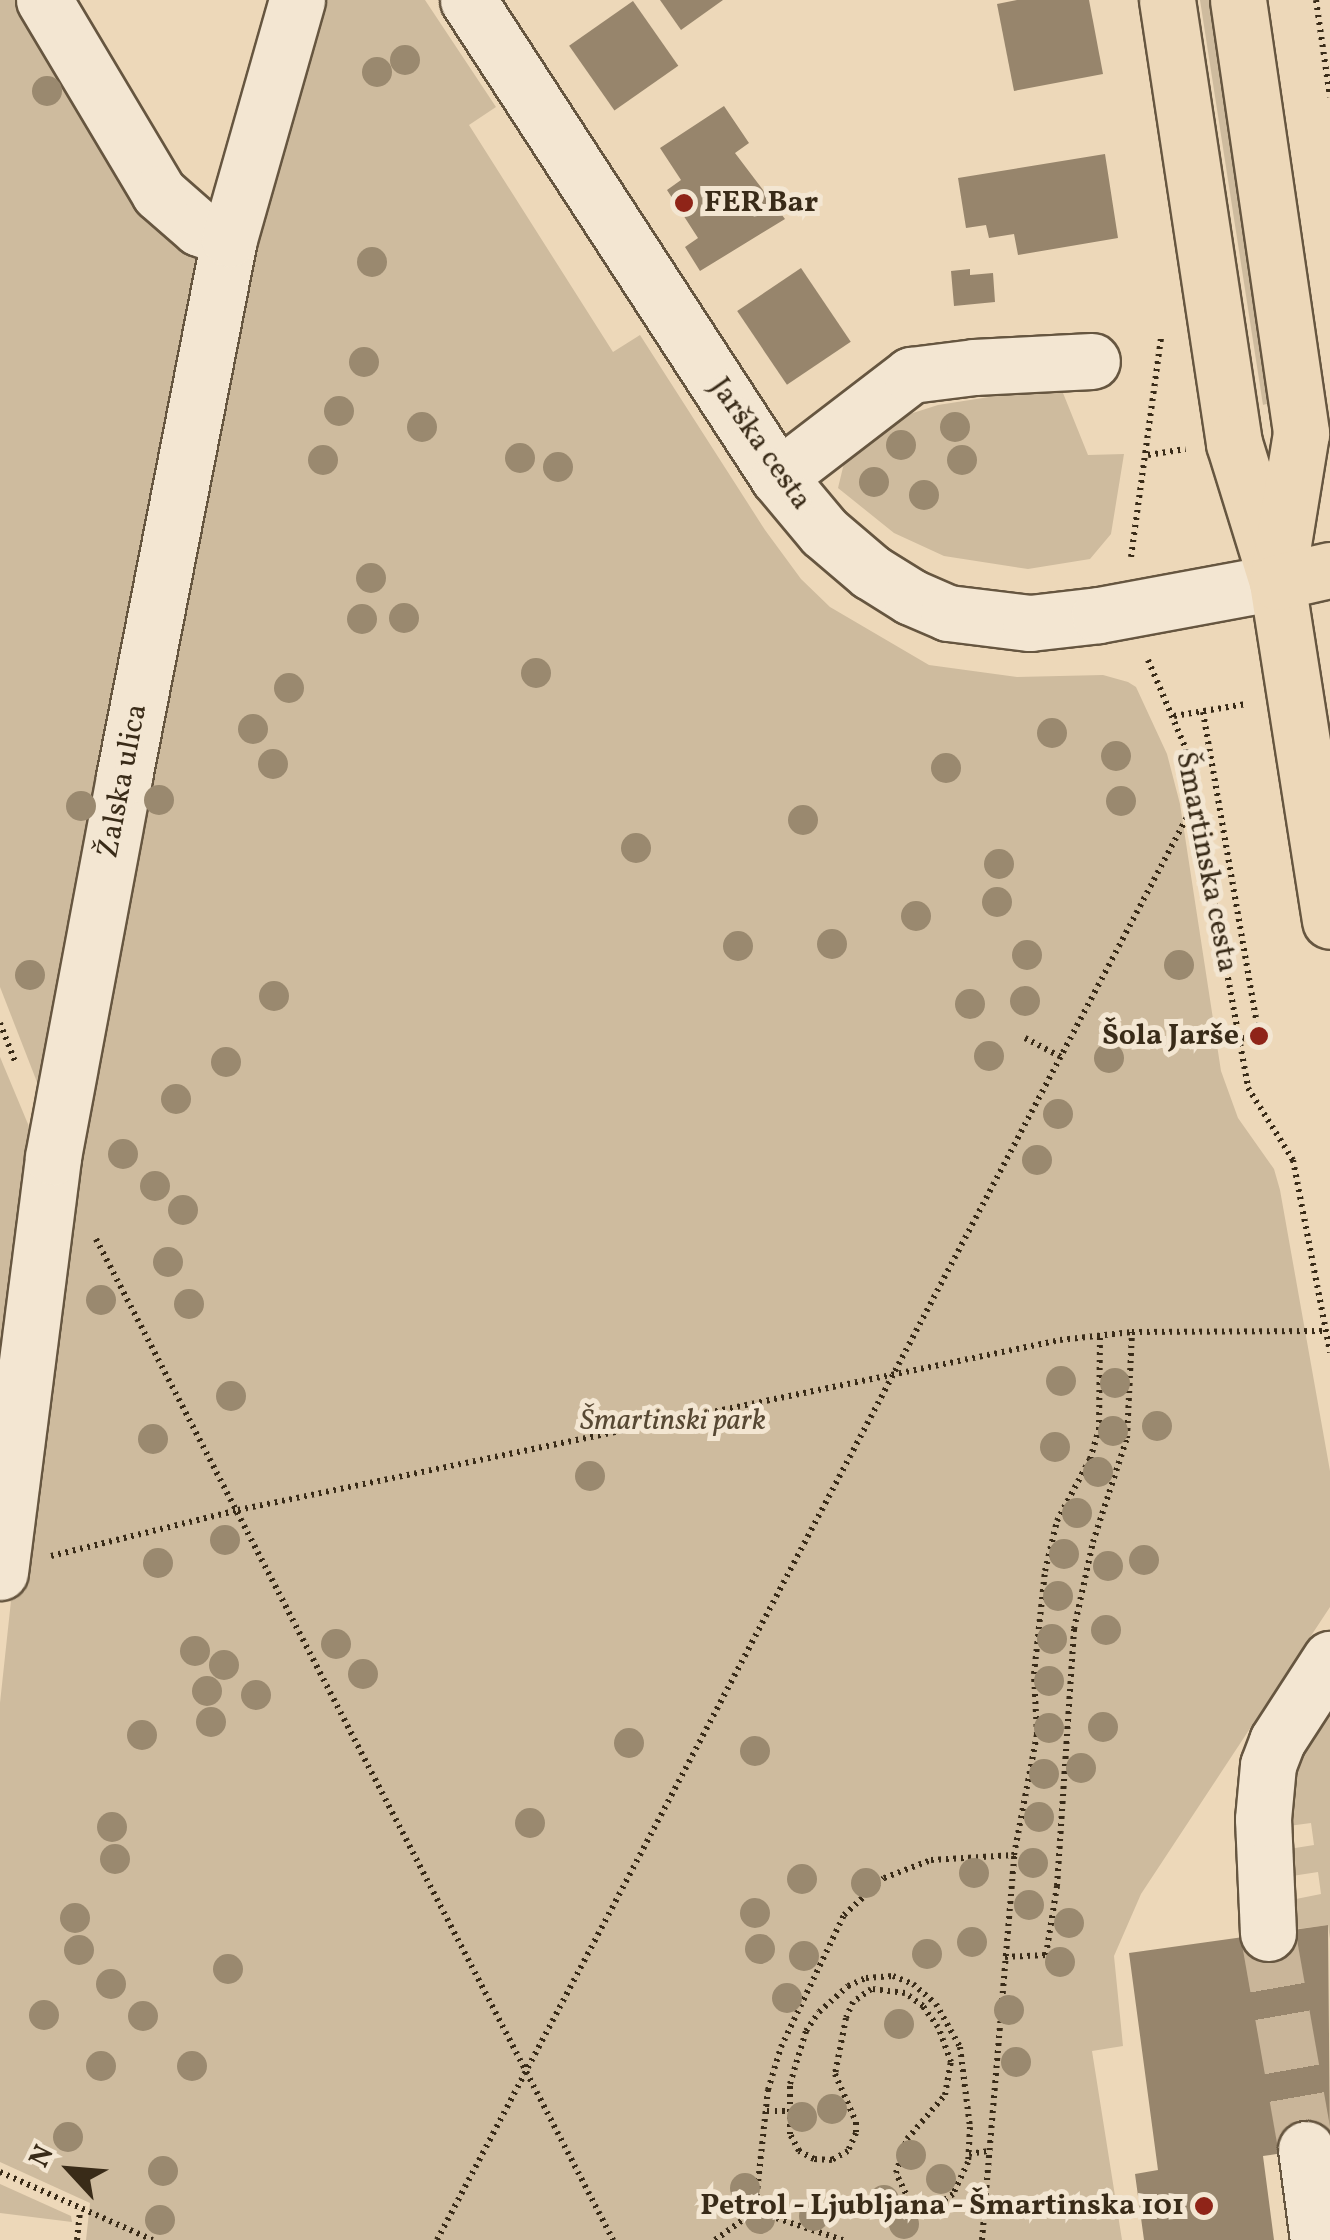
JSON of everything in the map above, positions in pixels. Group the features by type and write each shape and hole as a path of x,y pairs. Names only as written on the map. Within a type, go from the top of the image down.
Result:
{"main road":[{"path":"1167,0 1234,443 1277,582 1330,921"},
{"path":"1238,0 1301,433 1277,582"},
{"path":"1277,582 1330,570"}],"street":[{"path":"44,0 159,193 199,228 230,238"},
{"name":"Žalska ulica","path":"0,1570 54,1157 230,238 297,0"},
{"name":"Jarška cesta","path":"468,0 778,477 824,532 871,572 911,597 962,616 1047,622 1277,582"},
{"path":"778,477 911,376 974,367 1092,361"},
{"path":"1268,1933 1263,1819 1268,1765 1278,1741 1330,1659"},
{"path":"1306,2149 1318,2240"}],"path":[{"path":"1316,0 1330,97"},
{"path":"1131,558 1161,332"},
{"name":"Šmartinska cesta","path":"1148,660 1186,749 1196,786 1248,1088 1293,1160 1330,1352"},
{"path":"1203,712 1259,1036 1238,1039"},
{"path":"438,2240 1189,812 1196,786"},
{"path":"1025,1038 1060,1057"},
{"path":"90,1228 613,2240"},
{"path":"0,1570 238,1510 1100,1334 1326,1331"},
{"path":"1006,1957 1046,1955 1057,1886 1074,1629 1093,1542 1127,1438 1132,1332"},
{"path":"982,2240 1014,1855 1038,1734 1034,1674 1045,1571 1058,1522 1090,1459 1098,1430 1100,1334"},
{"path":"715,2240 755,2211 766,2110 781,2046 844,1915 884,1878 931,1860 1014,1855"},
{"path":"893,1976 922,1990 953,2031 965,2076 969,2154 964,2179 942,2202 922,2206 903,2195 896,2173 898,2158 907,2139 945,2095 952,2062 929,2014 914,1998 897,1989 878,1987 859,1995 840,2038 835,2074 856,2122 848,2151 824,2160 799,2152 790,2134 790,2111 793,2066 819,2012 848,1986 866,1978 893,1976"},
{"path":"766,2110 790,2111"},
{"path":"969,2154 989,2151"},
{"path":"0,2172 154,2240"},
{"path":"77,2240 80,2210"},
{"path":"755,2211 843,2240"}],"green space":[{"path":"0,0 25,0 204,261 51,1118 0,987"},
{"name":"Šmartinski park","path":"316,0 425,0 496,107 469,125 613,352 640,335 765,530 801,579 830,607 929,665 1017,677 1103,675 1128,682 1136,687 1167,754 1180,804 1221,1071 1238,1118 1274,1169 1280,1190 1330,1471 1330,1607 1141,1894 1114,1956 1123,2046 1092,2051 1122,2240 86,2240 90,2203 0,2162 0,1703 34,1387 204,430"},
{"path":"1200,0 1211,0 1270,403 1263,405"},
{"path":"1054,387 1063,393 1088,455 1124,454 1111,534 1090,559 1028,569 944,556 894,533 838,488 845,459 894,419 938,405"},
{"path":"0,1057 43,1160 0,1511"},
{"path":"1330,1707 1330,1939 1328,1925 1298,1929 1296,1899 1321,1894 1318,1872 1292,1876 1289,1849 1314,1845 1311,1823 1281,1827 1294,1771"},
{"path":"0,2184 71,2216 72,2222 0,2213"}],"building":[{"path":"660,0 723,0 681,30"},
{"path":"1017,0 1089,0 1103,74 1014,91 997,4"},
{"path":"633,1 678,66 614,110 569,46"},
{"path":"724,106 749,143 735,153 785,219 700,271 685,247 698,238 667,190 681,180 660,148"},
{"path":"1105,154 1118,238 1018,255 1014,234 989,238 986,225 966,228 958,178"},
{"path":"801,268 851,342 787,385 737,311"},
{"path":"970,269 970,275 993,273 995,302 954,306 951,271"},
{"path":"1328,1925 1330,2146 1263,2156 1274,2240 1144,2240 1135,2174 1158,2170 1129,1953"}],"tunnel":[{"path":"1268,1933 1306,2149"}],"place":[{"name":"FER Bar","path":"684,203"},
{"name":"Šola Jarše","path":"1259,1036"},
{"name":"Petrol - Ljubljana - Šmartinska 101","path":"1204,2206"}]}
